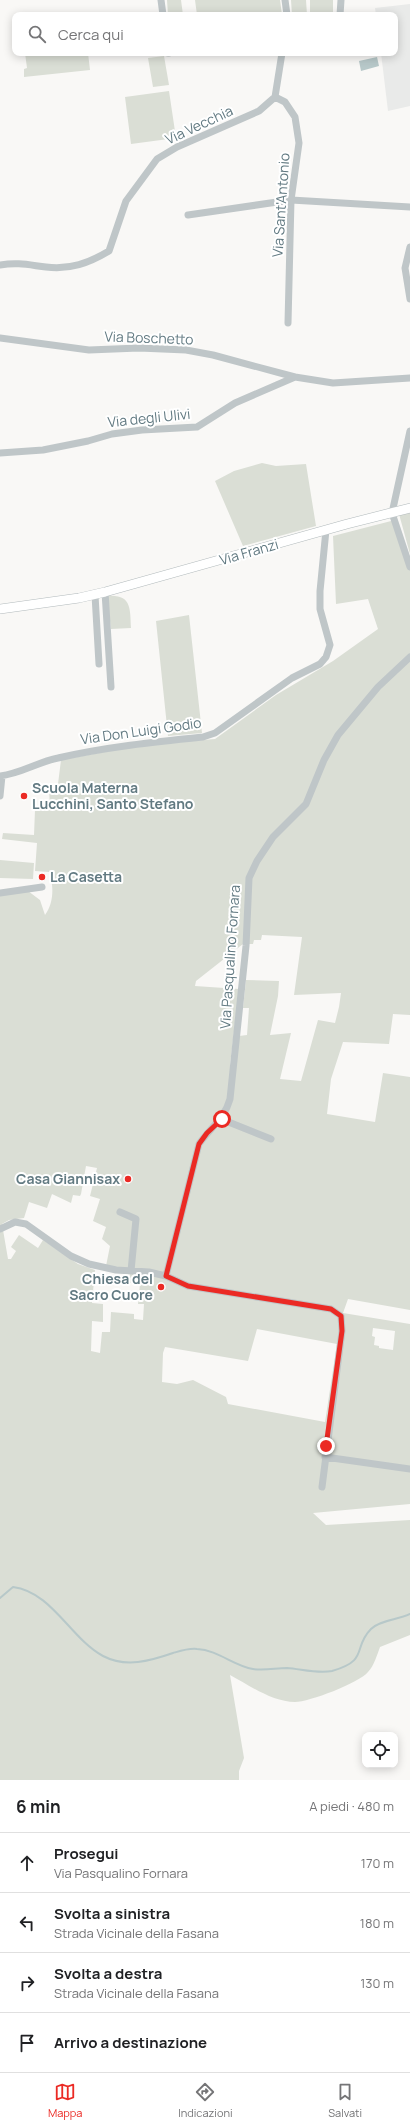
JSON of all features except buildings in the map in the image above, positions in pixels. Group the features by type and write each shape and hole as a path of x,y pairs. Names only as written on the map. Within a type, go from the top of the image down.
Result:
{"main road":[{"name":"Via Franzi","path":"0,608 95,595 410,508"}],"street":[{"path":"161,0 163,12"},
{"path":"285,0 287,12"},
{"path":"340,12 341,0"},
{"path":"276,97 282,56"},
{"name":"Via Sant'Antonio","path":"276,97 285,102 295,117 299,142 291,200 288,323"},
{"name":"Via Vecchia","path":"0,265 17,262 48,267 73,267 92,261 109,251 126,200 157,159 177,147 259,111 276,97"},
{"path":"188,214 291,200 410,207"},
{"path":"410,247 406,268 410,299"},
{"name":"Via Boschetto","path":"0,338 89,350 139,348 186,350 213,355 295,377"},
{"path":"295,377 333,383 410,378"},
{"name":"Via degli Ulivi","path":"0,454 43,450 88,441 112,434 142,430 197,427 235,403 295,377"},
{"path":"410,431 392,513 410,567"},
{"name":"Via Don Luigi Godio","path":"0,796 1,776 55,758 108,747 203,737 215,733 292,678 320,664 326,657 330,645 320,609 326,530"},
{"path":"105,592 111,687"},
{"path":"95,595 99,664"},
{"name":"Via Pasqualino Fornara","path":"166,1276 199,1144 207,1133 222,1119 228,1105 232,1081 246,946 249,878 257,861 273,837 306,804 324,760 338,735 378,687 410,657"},
{"path":"0,893 42,887"},
{"path":"222,1119 271,1139"},
{"path":"120,1212 136,1218 131,1271"},
{"path":"0,1229 15,1222 26,1224 71,1256 89,1264 131,1271 149,1272 166,1276 188,1286 331,1309 341,1316 342,1331 322,1487"},
{"path":"325,1457 410,1469"}],"shaded area":[{"path":"167,0 181,0 183,12 168,12"},
{"path":"195,0 280,0 282,12 197,12"},
{"path":"291,0 306,0 307,12 292,12"},
{"path":"310,0 333,0 333,12 310,12"},
{"path":"410,4 410,106 388,111 381,56 398,56 398,12 376,12 375,8"},
{"path":"25,56 88,56 90,70 24,77 24,69 27,68"},
{"path":"164,56 169,85 153,87 148,58"},
{"path":"377,57 379,66 361,71 359,61"},
{"path":"169,91 176,138 131,144 125,97"},
{"path":"262,463 276,466 306,464 316,526 243,546 215,481 234,471"},
{"path":"410,511 410,554 399,514"},
{"path":"395,520 410,566 410,1015 393,1014 389,1044 343,1042 331,1079 327,1114 375,1122 383,1073 410,1077 410,1310 348,1299 343,1313 410,1324 410,1504 313,1513 326,1525 410,1520 410,1635 380,1647 372,1667 368,1672 355,1681 333,1691 302,1701 286,1701 269,1696 230,1675 244,1758 239,1771 239,1780 0,1780 0,896 28,891 40,900 45,915 52,900 52,883 49,872 35,871 37,843 2,839 3,833 34,835 35,810 50,810 49,786 58,784 61,760 142,745 215,739 276,695 333,661 378,629 368,599 336,604 333,536","holes":["262,935 302,937 294,995 341,993 335,1023 318,1020 301,1081 280,1079 291,1033 270,1035 278,996 279,981 246,980 243,1008 249,1008 247,1035 239,1036 236,1066 230,1065 239,989 195,986 196,981 243,944 253,944 254,940 261,940","86,1166 97,1168 90,1196 100,1199 93,1221 106,1227 102,1239 110,1246 105,1271 130,1273 129,1283 140,1284 138,1304 144,1304 143,1320 134,1319 134,1314 111,1312 110,1332 102,1332 100,1353 91,1351 92,1321 103,1322 103,1304 92,1303 95,1270 78,1264 43,1240 38,1248 19,1235 11,1247 16,1251 11,1259 8,1259 2,1224 9,1220 24,1218 29,1202 47,1208 52,1194 71,1203 73,1195 80,1196","373,1328 395,1331 393,1350 379,1348 379,1346 374,1345 375,1337 372,1336","257,1329 337,1344 325,1422 228,1404 226,1397 193,1380 177,1384 162,1382 163,1353 165,1347 248,1361"]},
{"path":"107,596 121,597 128,604 130,609 131,628 111,629"},
{"path":"189,615 202,733 168,736 156,621"},
{"path":"0,860 34,863 33,879 0,878"}],"waterway":[{"path":"0,1598 13,1587 27,1591 39,1597 50,1606 91,1648 112,1660 120,1662 147,1661 185,1650 197,1649 212,1652 239,1665 257,1670 287,1668 327,1672 344,1667 356,1658 365,1636 371,1629 384,1622 410,1614"}],"place":[{"name":"Scuola Materna Lucchini, Santo Stefano","path":"24,796"},
{"name":"La Casetta","path":"42,877"},
{"name":"Casa Giannisax","path":"128,1179"},
{"name":"Chiesa del Sacro Cuore","path":"161,1287"}],"route":[{"path":"222,1119 207,1133 199,1144 166,1276 188,1286 331,1309 341,1316 342,1331 326,1446"}]}
